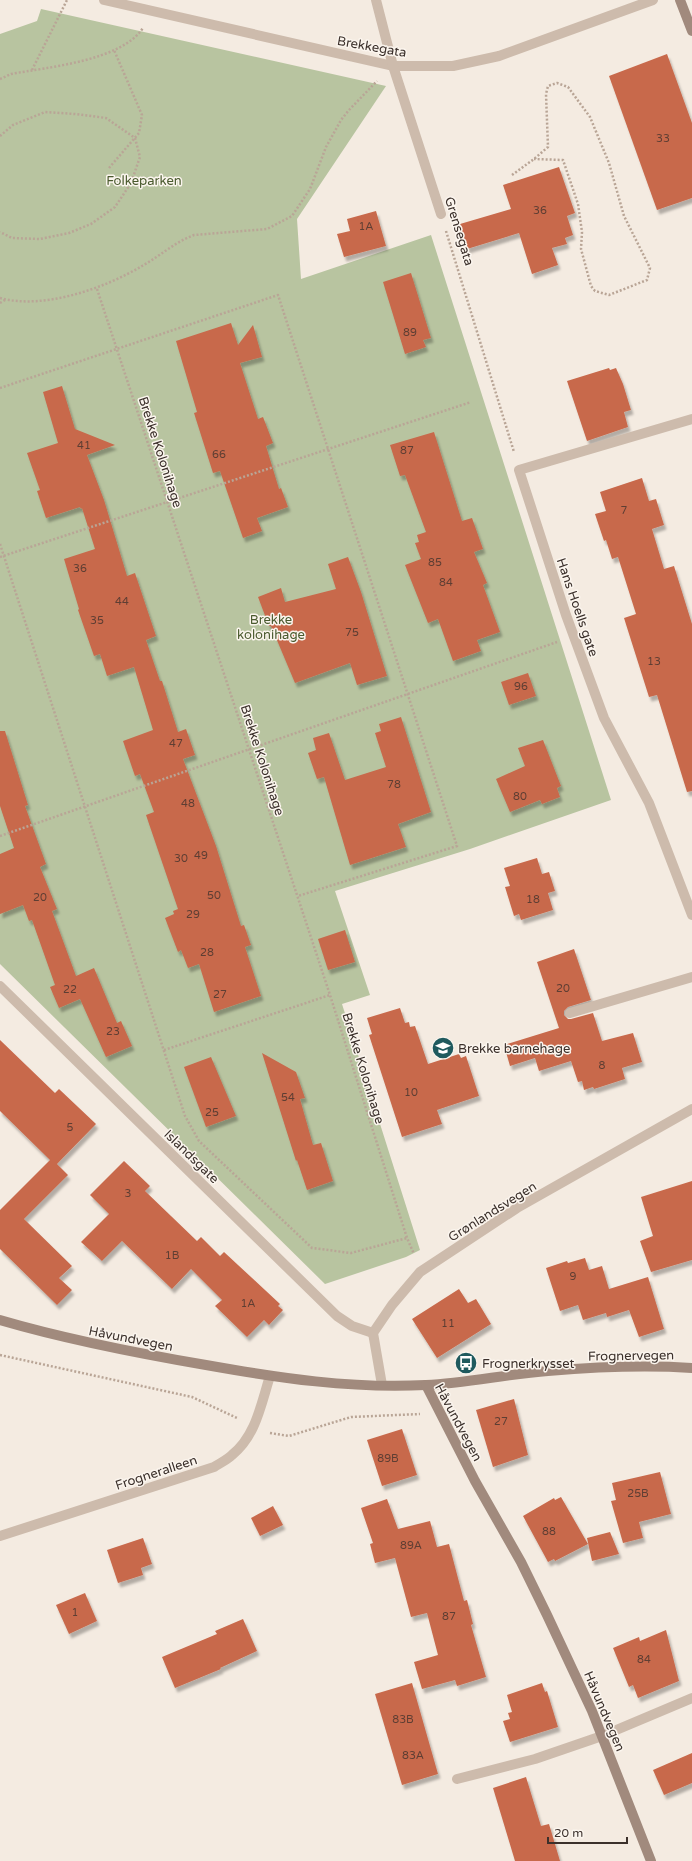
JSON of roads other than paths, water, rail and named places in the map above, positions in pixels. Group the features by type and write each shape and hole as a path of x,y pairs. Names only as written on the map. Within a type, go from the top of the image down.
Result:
{"main road":[{"path":"680,0 692,32"},
{"name":"Håvundvegen","path":"0,1320 50,1335 116,1350 270,1376 356,1385 426,1385 475,1481 521,1562 551,1622 602,1736 651,1861"},
{"name":"Frognervegen","path":"426,1385 548,1371 611,1367 692,1368"}],"street":[{"name":"Brekkegata","path":"104,0 393,66 453,66 499,56 653,0"},
{"name":"Grensegata","path":"376,0 393,66 441,214"},
{"name":"Hans Hoells gate","path":"692,419 519,470 574,637 604,718 649,803 692,914"},
{"path":"570,1013 692,977"},
{"name":"Islandsgate","path":"0,986 337,1316 352,1326 373,1333"},
{"name":"Grønlandsvegen","path":"373,1333 392,1305 420,1272 517,1208 692,1109"},
{"path":"373,1333 382,1385"},
{"name":"Frogneralleen","path":"0,1536 214,1467 232,1456 243,1444 254,1428 270,1376"},
{"path":"457,1779 535,1759 602,1736 692,1698"}],"place":[{"name":"Brekke barnehage","path":"443,1048"},
{"name":"Frognerkrysset","path":"466,1363"}],"park label":[{"name":"Folkeparken","path":"144,180"},
{"name":"Brekke kolonihage","path":"271,626"}]}
